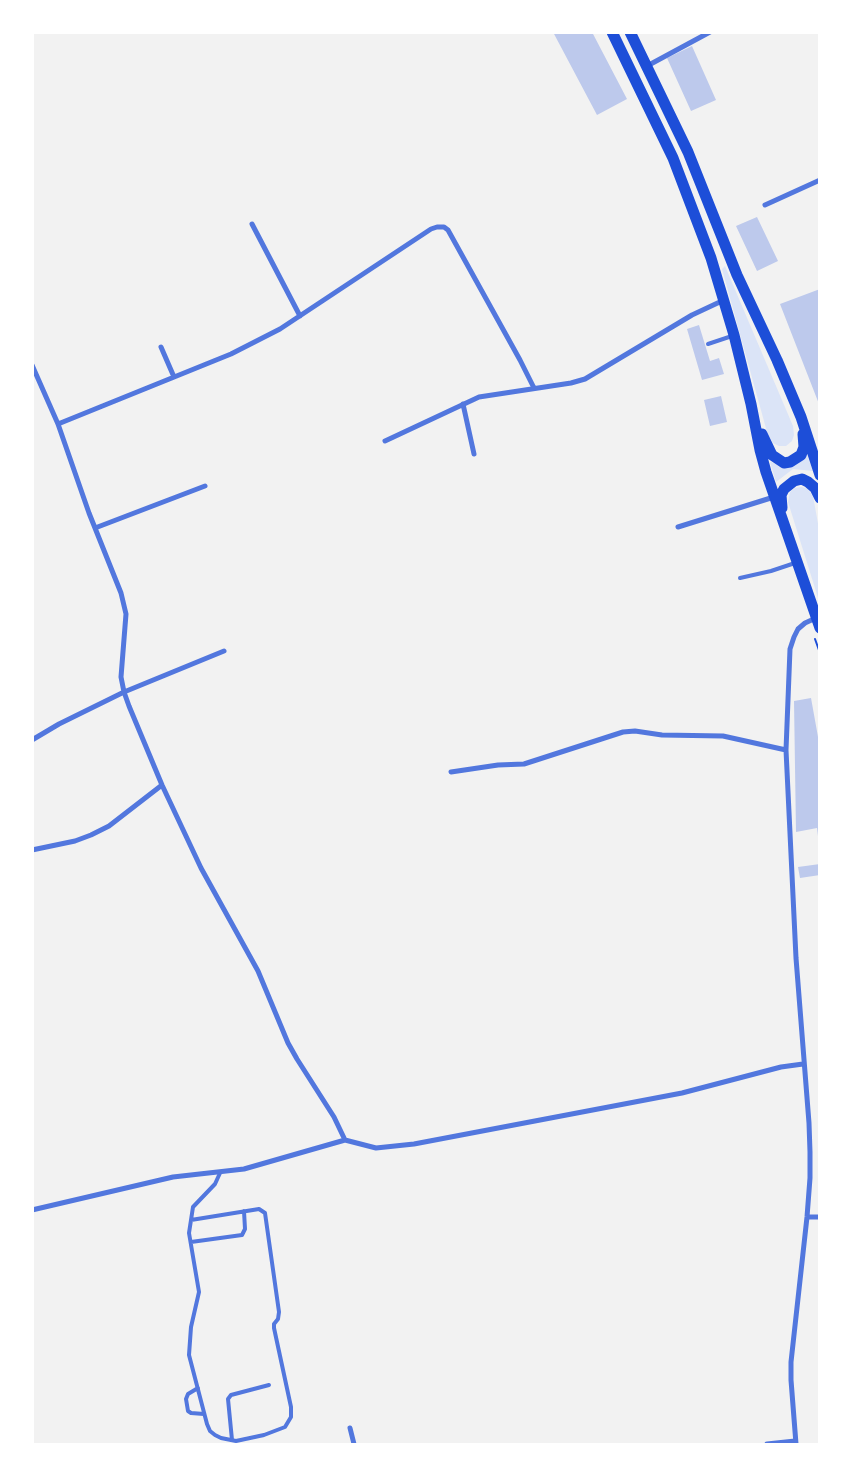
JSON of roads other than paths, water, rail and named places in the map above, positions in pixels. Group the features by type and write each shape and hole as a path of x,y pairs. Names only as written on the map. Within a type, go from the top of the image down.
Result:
{"main road":[{"path":"612,32 674,158 711,258 734,335 760,450 774,497 818,623"},
{"path":"630,32 688,152 737,275 777,360 801,417 820,474"},
{"path":"751,404 772,455 784,462 796,459 803,451 801,417"},
{"path":"787,534 781,504 781,495 784,489 794,481 802,480 808,482 818,491"}],"street":[{"path":"647,66 710,32"},
{"path":"765,205 820,180"},
{"path":"252,224 300,316"},
{"path":"58,424 232,354 280,329 431,229 444,227 448,230 525,368 534,388"},
{"path":"385,441 479,397 571,383 585,379 692,315 724,300"},
{"path":"161,347 174,377"},
{"path":"32,365 58,424 95,528 121,592 125,622 121,677 124,692 162,785 200,868 258,971 292,1051 334,1117 345,1140"},
{"path":"463,404 474,454"},
{"path":"95,528 205,486"},
{"path":"678,527 774,497"},
{"path":"767,1444 796,1443 791,1380 807,1216 810,1152 791,873 786,750 790,649 798,629 805,623 818,623"},
{"path":"32,740 59,724 124,692 224,651"},
{"path":"451,772 498,765 524,764 615,733 635,731 662,735 729,737 786,750"},
{"path":"32,850 75,841 109,826 162,785"},
{"path":"32,1210 173,1177 220,1173 258,1166 345,1140 376,1148 414,1144 689,1092 772,1069 803,1064"},
{"path":"807,1216 820,1217"},
{"path":"350,1428 354,1444"}],"lane":[{"path":"708,344 734,335"},
{"path":"740,578 771,571 797,562"},
{"path":"191,1220 259,1209 266,1213 279,1312 274,1328 291,1408 291,1417 285,1427 264,1435 232,1440 221,1438 210,1430 204,1414 189,1355 190,1327 199,1292 189,1233 191,1220 193,1207 215,1184 220,1173"},
{"path":"191,1242 242,1235 245,1229 244,1211"},
{"path":"232,1440 228,1399 231,1395 269,1385"},
{"path":"198,1388 188,1394 186,1399 188,1410 191,1413 204,1414"}]}
